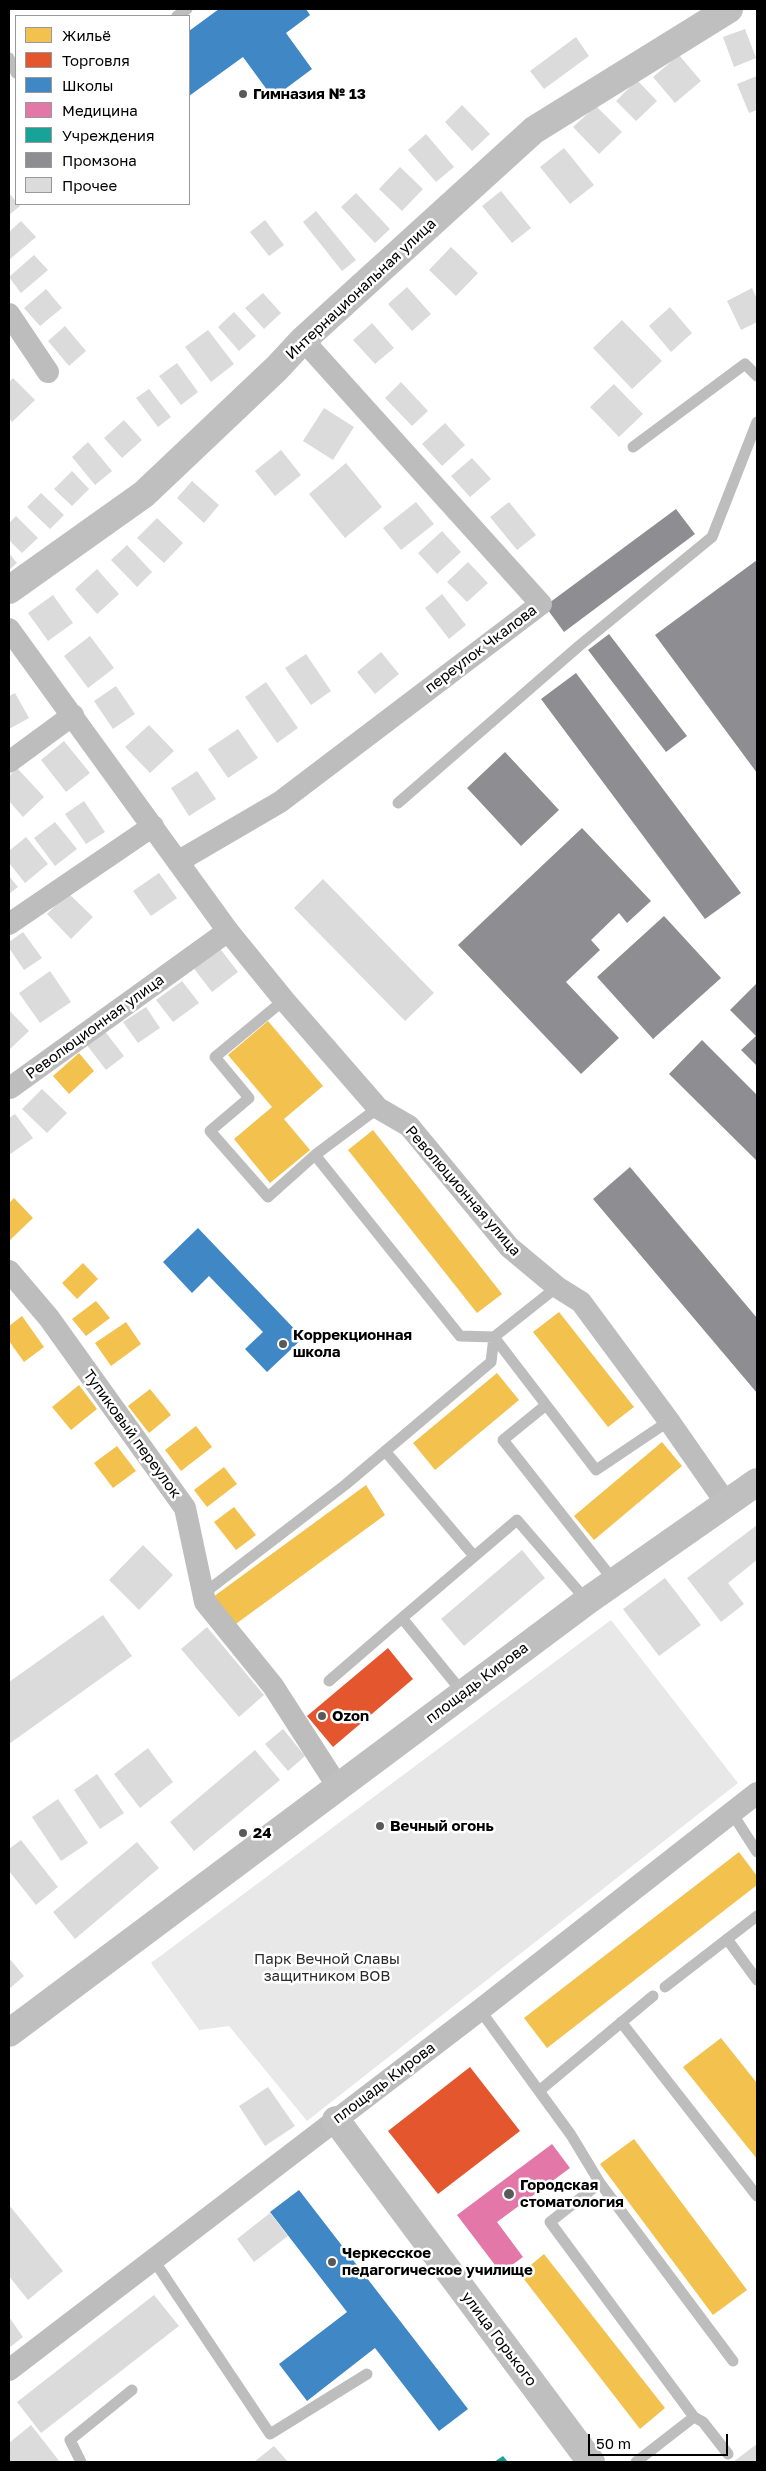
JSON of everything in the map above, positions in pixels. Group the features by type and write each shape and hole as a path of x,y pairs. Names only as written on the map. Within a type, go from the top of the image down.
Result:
{"street":[{"name":"Интернациональная улица","path":"9,590 144,494 277,368 303,340 534,130 729,9"},
{"path":"9,314 48,372"},
{"name":"переулок Чкалова","path":"179,861 280,802 541,604 303,340"},
{"name":"Революционная улица","path":"9,629 228,931 284,1000 378,1108 409,1126 509,1248 557,1288 581,1302 669,1421 726,1503"},
{"path":"9,762 73,715"},
{"path":"9,924 153,826"},
{"name":"Революционная улица","path":"10,1088 228,931"},
{"name":"Тупиковый переулок","path":"9,1271 49,1318 185,1508 205,1602 274,1686 338,1787"},
{"name":"площадь Кирова","path":"9,2033 614,1581 757,1482"},
{"name":"площадь Кирова","path":"9,2370 480,2010 757,1793"},
{"name":"улица Горького","path":"336,2120 591,2462"}],"lane":[{"path":"9,58 15,71"},
{"path":"633,447 745,364 757,376"},
{"path":"398,803 579,646 712,537 757,422"},
{"path":"284,1000 215,1057 249,1098 210,1131 268,1197 315,1155 378,1108"},
{"path":"315,1155 460,1336 494,1336 557,1288"},
{"path":"494,1336 596,1470 669,1421"},
{"path":"203,1594 345,1485 490,1362 494,1336"},
{"path":"546,1405 503,1440 614,1581"},
{"path":"385,1451 474,1556"},
{"path":"329,1681 517,1520 587,1601"},
{"path":"402,1618 464,1693"},
{"path":"732,1813 757,1852"},
{"path":"665,1987 757,1916"},
{"path":"727,1940 757,1980"},
{"path":"539,2091 653,1996"},
{"path":"480,2010 571,2135 600,2183 734,2361"},
{"path":"621,2022 757,2196"},
{"path":"600,2183 550,2222 694,2417 703,2422 728,2454"},
{"path":"153,2259 270,2434 367,2374"},
{"path":"82,2462 70,2440 132,2390"},
{"path":"636,2462 694,2417"}],"green space":[{"name":"Парк Вечной Славы защитником ВОВ","path":"611,1620 738,1783 307,2121 229,2026 199,2030 151,1963"}],"building: Жильё":[{"path":"268,1021 323,1086 284,1119 310,1150 270,1183 234,1139 272,1107 228,1055"},
{"path":"79,1053 94,1071 69,1094 53,1076"},
{"path":"373,1130 502,1294 477,1313 348,1150"},
{"path":"14,1198 33,1218 10,1240 9,1203"},
{"path":"83,1263 98,1279 77,1299 62,1283"},
{"path":"96,1301 110,1318 86,1336 72,1319"},
{"path":"559,1312 634,1407 608,1427 533,1332"},
{"path":"22,1316 44,1347 24,1362 9,1341 9,1326"},
{"path":"126,1322 141,1344 111,1366 95,1343"},
{"path":"497,1373 519,1400 435,1470 413,1443"},
{"path":"79,1385 97,1409 71,1430 52,1407"},
{"path":"150,1389 171,1415 149,1433 128,1406"},
{"path":"196,1426 212,1447 181,1471 165,1450"},
{"path":"662,1442 682,1466 594,1540 574,1516"},
{"path":"117,1446 136,1471 113,1488 94,1463"},
{"path":"224,1467 237,1484 207,1507 194,1490"},
{"path":"366,1485 385,1515 233,1626 213,1597"},
{"path":"234,1507 256,1535 236,1550 214,1522"},
{"path":"739,1852 757,1876 757,1885 547,2048 524,2018"},
{"path":"721,2038 757,2083 757,2159 683,2067"},
{"path":"634,2139 747,2290 713,2315 600,2164"},
{"path":"544,2254 665,2408 640,2429 520,2274"}],"building: Торговля":[{"path":"388,1648 413,1679 333,1747 307,1716"},
{"path":"470,2067 520,2131 438,2194 388,2131"}],"building: Школы":[{"path":"219,9 306,9 310,15 286,33 312,69 273,98 243,57 190,95 190,30"},
{"path":"198,1228 303,1338 267,1372 245,1349 263,1332 209,1276 192,1293 163,1262"},
{"name":"Черкесское педагогическое училище","path":"299,2190 468,2409 439,2431 375,2348 307,2401 279,2364 347,2312 270,2212"}],"building: Медицина":[{"path":"552,2144 570,2168 497,2222 523,2257 501,2273 457,2215"}],"building: Учреждения":[{"path":"503,2456 508,2462 494,2462"}],"building: Промзона":[{"path":"676,509 695,534 564,632 545,606"},
{"path":"757,560 757,773 655,635"},
{"path":"609,634 687,736 666,752 588,650"},
{"path":"576,673 741,893 705,919 541,699"},
{"path":"505,752 559,810 521,846 467,788"},
{"path":"582,828 651,901 627,923 619,913 591,940 600,950 566,982 619,1038 581,1074 458,945"},
{"path":"664,916 721,978 653,1039 597,977"},
{"path":"757,983 757,1066 741,1050 756,1036 730,1010"},
{"path":"702,1040 757,1095 757,1161 669,1074"},
{"path":"630,1167 757,1318 757,1393 593,1199"}],"building: Прочее":[{"path":"745,29 756,58 734,67 723,37"},
{"path":"576,37 589,56 544,89 530,71"},
{"path":"679,55 701,81 675,103 653,77"},
{"path":"757,76 757,110 749,113 737,84"},
{"path":"637,80 657,101 636,121 616,101"},
{"path":"462,105 490,134 472,151 445,122"},
{"path":"596,106 622,132 599,154 573,127"},
{"path":"426,134 454,167 436,182 408,150"},
{"path":"564,148 594,185 570,204 540,167"},
{"path":"400,167 423,189 402,211 379,189"},
{"path":"501,191 531,228 512,243 482,206"},
{"path":"9,193 15,200 15,205 20,206 9,215"},
{"path":"356,193 390,229 375,243 341,207"},
{"path":"316,211 356,260 342,271 303,222"},
{"path":"265,220 284,245 269,256 250,232"},
{"path":"21,221 36,237 9,260 9,232"},
{"path":"451,247 478,273 456,296 429,270"},
{"path":"34,255 48,270 21,293 9,277"},
{"path":"407,287 431,314 412,331 388,304"},
{"path":"752,288 757,299 757,322 741,330 727,301"},
{"path":"46,289 62,308 40,326 24,308"},
{"path":"263,293 281,313 264,329 245,308"},
{"path":"670,307 692,333 671,352 649,326"},
{"path":"234,312 256,336 239,351 218,327"},
{"path":"622,320 662,361 632,389 593,348"},
{"path":"372,323 394,348 375,364 353,340"},
{"path":"65,326 86,351 69,366 48,341"},
{"path":"208,330 234,364 211,382 185,347"},
{"path":"177,363 198,392 181,405 159,376"},
{"path":"13,378 35,400 12,422 9,418 9,382"},
{"path":"401,382 428,411 412,426 385,398"},
{"path":"614,384 643,414 619,437 590,407"},
{"path":"149,389 171,417 158,427 136,398"},
{"path":"324,408 354,427 333,460 303,441"},
{"path":"124,420 142,440 122,458 104,438"},
{"path":"445,423 465,445 442,466 422,444"},
{"path":"88,442 112,471 95,485 72,457"},
{"path":"281,450 301,475 275,496 255,471"},
{"path":"472,458 491,479 470,497 451,476"},
{"path":"346,463 382,507 345,538 309,494"},
{"path":"72,471 89,489 72,506 54,489"},
{"path":"192,481 219,505 204,523 177,498"},
{"path":"41,493 64,515 50,529 27,507"},
{"path":"416,502 434,524 401,550 383,528"},
{"path":"509,502 536,535 517,550 490,517"},
{"path":"16,516 38,538 22,553 9,540 9,523"},
{"path":"157,518 183,543 164,563 137,538"},
{"path":"442,531 461,552 437,574 418,553"},
{"path":"127,545 152,572 137,587 111,560"},
{"path":"9,553 17,563 9,570"},
{"path":"468,562 488,583 467,602 447,582"},
{"path":"97,569 119,594 97,614 75,589"},
{"path":"442,594 466,625 449,639 425,608"},
{"path":"53,595 73,623 48,641 28,613"},
{"path":"90,636 114,668 88,688 64,656"},
{"path":"381,652 399,674 375,694 357,672"},
{"path":"306,654 331,691 311,705 285,668"},
{"path":"266,682 298,728 277,743 245,697"},
{"path":"116,686 135,714 113,729 94,701"},
{"path":"15,693 29,718 9,729 9,696"},
{"path":"149,725 174,751 150,773 125,747"},
{"path":"238,729 258,758 228,778 208,749"},
{"path":"64,741 90,773 66,792 41,760"},
{"path":"17,768 44,797 23,817 9,801 9,776"},
{"path":"197,771 216,799 189,816 171,788"},
{"path":"84,801 105,832 86,844 65,814"},
{"path":"55,822 77,849 55,866 34,838"},
{"path":"26,837 48,864 25,883 9,863 9,851"},
{"path":"159,873 177,898 151,916 133,891"},
{"path":"9,876 18,887 9,894"},
{"path":"323,879 434,993 405,1021 294,908"},
{"path":"68,893 93,917 71,939 47,914"},
{"path":"23,932 42,958 24,970 9,948 9,942"},
{"path":"218,946 238,972 212,992 192,966"},
{"path":"50,971 71,1002 40,1023 19,993"},
{"path":"182,981 199,1003 173,1022 156,1000"},
{"path":"146,1007 160,1028 138,1043 123,1022"},
{"path":"9,1010 29,1031 9,1050"},
{"path":"104,1030 124,1056 106,1070 86,1044"},
{"path":"42,1089 67,1113 47,1133 22,1109"},
{"path":"15,1114 33,1138 9,1155 9,1118"},
{"path":"757,1525 757,1560 728,1583 744,1604 721,1622 687,1578"},
{"path":"143,1545 173,1575 139,1610 109,1580"},
{"path":"522,1550 545,1578 464,1646 441,1619"},
{"path":"665,1578 701,1625 659,1656 623,1609"},
{"path":"103,1615 132,1656 9,1744 9,1682"},
{"path":"207,1627 264,1695 239,1717 181,1649"},
{"path":"283,1729 305,1756 288,1771 265,1744"},
{"path":"148,1748 173,1782 140,1808 114,1774"},
{"path":"255,1750 280,1780 194,1851 170,1822"},
{"path":"97,1774 124,1813 100,1829 74,1790"},
{"path":"58,1799 88,1843 61,1861 32,1817"},
{"path":"21,1840 58,1887 36,1905 9,1871 9,1849"},
{"path":"137,1842 159,1868 75,1939 53,1912"},
{"path":"9,1958 24,1976 9,1989"},
{"path":"268,2087 295,2126 265,2146 239,2106"},
{"path":"9,2205 63,2271 28,2300 9,2276"},
{"path":"270,2213 288,2236 254,2262 237,2239"},
{"path":"154,2295 179,2326 41,2433 17,2402"},
{"path":"9,2317 23,2337 9,2348"},
{"path":"31,2425 60,2462 9,2462 9,2443"},
{"path":"757,2444 757,2462 733,2462"},
{"path":"274,2446 288,2462 254,2462"}],"place":[{"name":"Гимназия № 13","path":"243,94"},
{"name":"Коррекционная школа","path":"283,1344"},
{"name":"Ozon","path":"322,1716"},
{"name":"Вечный огонь","path":"380,1826"},
{"name":"24","path":"243,1833"},
{"name":"Городская стоматология","path":"509,2194"},
{"name":"Черкесское педагогическое училище","path":"332,2262"}]}
